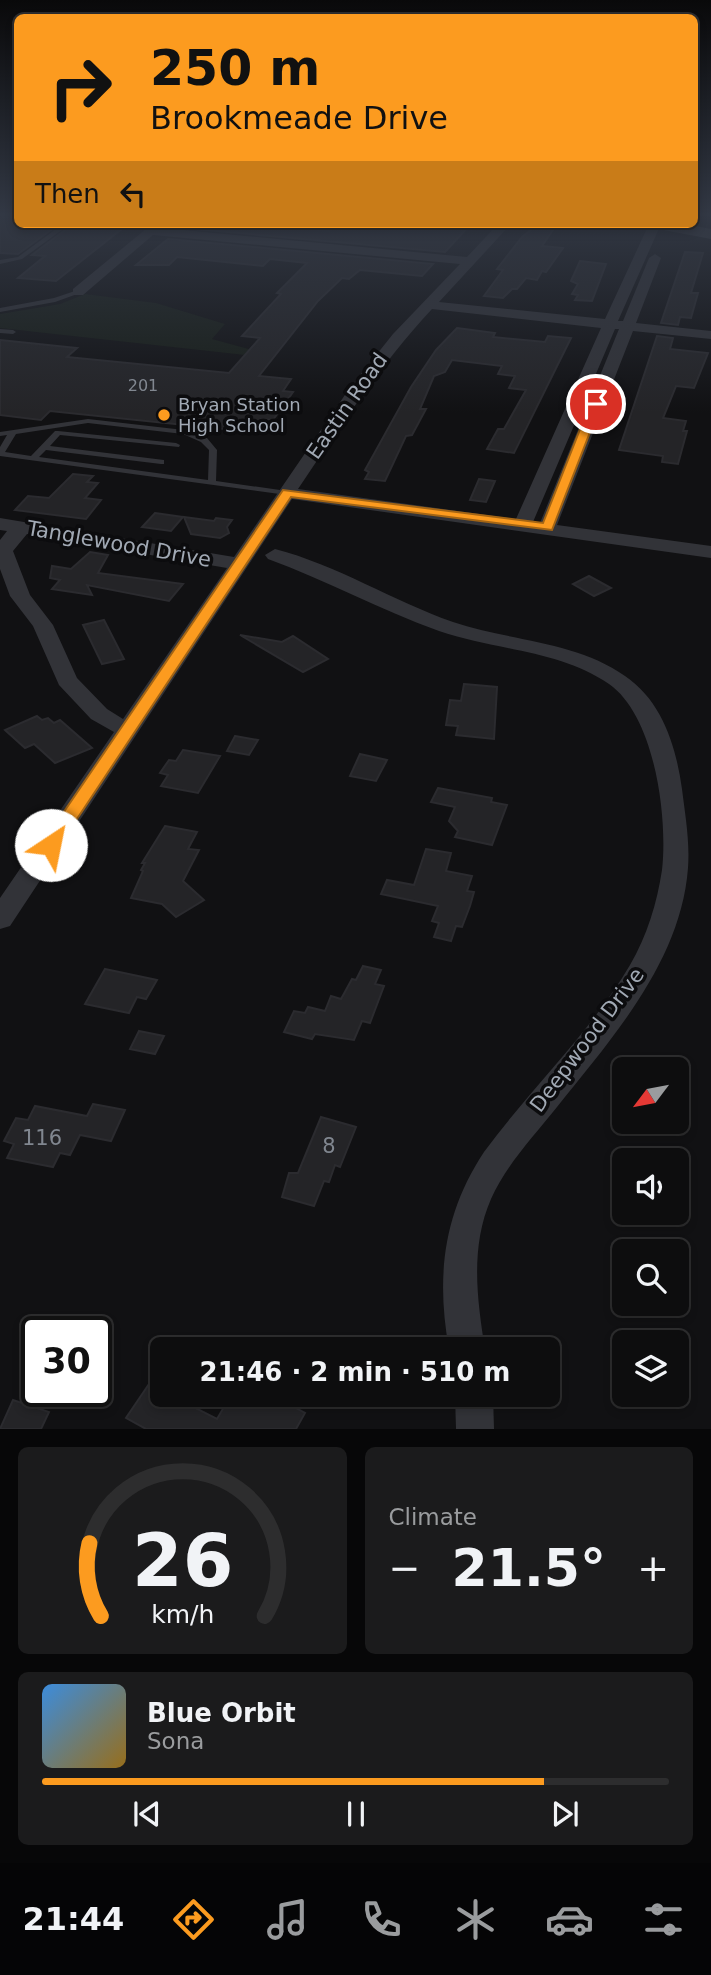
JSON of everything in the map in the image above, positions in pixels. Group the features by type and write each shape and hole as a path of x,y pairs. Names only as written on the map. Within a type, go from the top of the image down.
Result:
{"street":[{"path":"78,292 93,280"},
{"name":"Eastin Road","path":"0,919 369,374 453,280"},
{"path":"523,524 563,426 632,280"},
{"path":"547,528 629,323 643,280"},
{"path":"431,303 711,329"},
{"path":"629,323 711,335"},
{"path":"563,426 585,429"},
{"path":"287,493 711,552"},
{"name":"Tanglewood Drive","path":"0,524 238,564"},
{"path":"24,527 11,537 3,551 20,596 43,625 67,680 99,714 128,731"},
{"name":"Deepwood Drive","path":"275,555 445,626 548,650 598,669 618,680 644,705 654,721 662,750 675,841 675,870 668,907 657,939 628,990 492,1167 474,1201 459,1263 459,1295 465,1337"},
{"path":"474,1407 475,1429"}],"lane":[{"path":"0,310 55,300 78,292"},
{"path":"0,331 13,332"},
{"path":"0,434 88,421 184,432 204,440 212,450 212,483"},
{"path":"13,432 0,454 287,493"},
{"path":"32,459 58,433 176,445 151,475"},
{"path":"43,447 161,462"}],"shaded area":[{"path":"85,294 156,303 225,324 212,339 267,354 254,356 0,328 0,314 60,304"}],"building":[{"name":"Bryan Station High School","path":"290,280 340,280 318,301 259,376 291,379 283,391 293,392 273,420 261,419 252,432 50,411 41,420 0,415 0,340 77,348 67,357 229,373 260,338 242,336 281,294 277,293"},
{"path":"496,280 525,280 517,289 512,289 503,298 484,296"},
{"path":"600,280 592,301 575,300 578,295 572,294 578,284 571,281"},
{"path":"676,280 695,280 691,293 698,293 691,318 680,317 678,325 661,323"},
{"path":"457,328 495,333 493,337 545,342 548,336 571,338 514,453 487,449 498,429 504,429 526,390 509,388 515,376 498,374 502,366 452,360 445,372 434,376 420,409 426,409 412,435 406,436 385,481 365,479 369,472 365,470 411,387 436,350"},
{"path":"657,336 673,338 670,349 708,353 694,388 676,386 663,418 686,421 683,431 687,431 678,464 662,462 663,456 619,450"},
{"path":"73,474 93,476 87,482 98,483 85,498 101,500 86,519 15,510 28,496 49,498"},
{"path":"479,479 495,481 486,502 470,500"},
{"path":"155,513 183,517 171,531 142,527"},
{"path":"184,517 214,521 216,518 232,520 227,527 229,533 220,538 191,534"},
{"path":"90,552 108,555 98,573 183,584 169,601 87,585 92,595 52,589 60,580 50,578 52,566 71,569"},
{"path":"589,576 611,588 594,596 573,584"},
{"path":"104,620 124,659 102,664 83,625"},
{"path":"240,635 282,642 293,636 328,659 303,672"},
{"path":"464,684 497,687 494,739 456,735 458,726 446,725 450,700 461,701"},
{"path":"37,716 42,720 48,718 54,723 60,720 92,748 55,763 34,744 25,748 5,730"},
{"path":"235,736 258,740 249,755 227,751"},
{"path":"183,750 220,756 198,793 161,786 168,775 160,773 169,760 176,761"},
{"path":"360,754 387,760 376,781 350,776"},
{"path":"438,788 492,798 491,802 507,805 492,845 455,837 458,831 449,821 455,807 431,802"},
{"path":"165,826 197,832 188,849 199,850 183,881 204,900 176,917 162,904 131,898 143,871 141,870 145,863 142,863"},
{"path":"426,849 451,853 446,871 472,876 467,891 474,892 470,906 462,927 456,926 451,941 434,937 439,923 432,921 438,906 381,894 387,880 414,885"},
{"path":"363,966 381,970 375,984 384,986 370,1023 362,1021 354,1040 315,1034 312,1039 284,1032 294,1011 305,1013 308,1007 325,1011 331,996 341,999"},
{"path":"105,969 157,980 146,999 137,997 129,1013 85,1004"},
{"path":"139,1031 164,1036 155,1054 130,1049"},
{"path":"93,1104 125,1110 111,1141 80,1135 70,1155 60,1153 53,1167 7,1158 14,1144 4,1141 16,1118 28,1120 35,1106 87,1116"},
{"path":"321,1117 356,1127 340,1167 335,1165 329,1182 324,1181 314,1206 282,1197 289,1173 298,1173"},
{"path":"149,1384 150,1407 194,1407 217,1419 224,1407 297,1407 305,1413 296,1429 146,1429 126,1418"},
{"path":"13,1400 21,1403 21,1407 34,1407 49,1412 41,1429 0,1429"}],"place":[{"name":"Bryan Station High School","path":"164,415"}],"route":[{"path":"51,845 287,493 547,528 596,404"}]}
